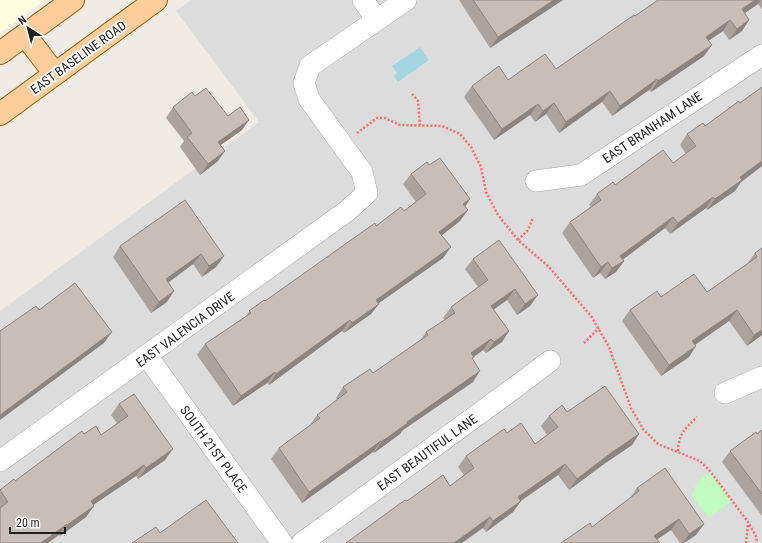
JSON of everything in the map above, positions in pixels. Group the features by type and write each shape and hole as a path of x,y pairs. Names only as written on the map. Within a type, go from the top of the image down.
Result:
{"main road":[{"path":"0,53 73,0"},
{"name":"EAST BASELINE ROAD","path":"0,114 156,0"},
{"path":"25,35 55,74"}],"street":[{"path":"363,0 377,20"},
{"path":"342,145 309,99 304,83 310,66 377,20 401,1"},
{"name":"EAST BRANHAM LANE","path":"536,181 580,175 762,55"},
{"name":"EAST VALENCIA DRIVE","path":"0,461 347,211 367,193 362,172 342,145"},
{"name":"SOUTH 21ST PLACE","path":"147,356 282,543"},
{"name":"EAST BEAUTIFUL LANE","path":"302,543 518,386 550,361"},
{"path":"725,393 762,377"}],"path":[{"path":"412,94 418,101 420,125"},
{"path":"342,145 377,118 385,118 400,126 442,126 460,134 471,147 481,167 486,192 498,215 518,240 554,272 591,316 599,328 609,347 631,408 643,429 658,444 700,461 710,471 748,522 757,538 756,543"},
{"path":"518,240 528,230 533,218"},
{"path":"584,343 599,328"},
{"path":"678,451 679,439 697,418"},
{"path":"746,543 748,522"}],"shaded area":[{"path":"0,0 45,0 0,33"},
{"path":"191,0 762,0 762,543 0,543 0,311 259,122 176,11"}],"green space":[{"path":"710,471 732,501 709,518 692,496 701,479"}],"water":[{"path":"420,47 429,60 398,82 394,76 397,73 392,66"}],"building":[{"path":"473,0 554,0 498,37"},
{"path":"658,0 755,0 742,9 749,20 737,29 730,20 706,37 712,45 658,81 657,79 620,106 610,91 566,122 554,103 543,111 538,104 502,129 472,86 499,66 508,80 545,54 556,69"},
{"path":"762,87 762,161 740,177 742,180 715,199 713,197 678,223 673,217 620,256 624,261 612,268 608,262 601,267 570,222 601,200 597,194 613,182 615,185 663,150 673,163 696,146 687,134 703,123 705,126 739,101 740,103"},
{"path":"206,88 228,116 240,107 249,120 218,142 225,151 208,164 187,137 192,133 173,107 192,92 195,96"},
{"path":"440,158 470,199 463,204 468,210 439,232 451,247 376,300 379,304 352,323 350,320 276,374 275,372 241,396 205,344 251,313 249,311 264,300 265,301 375,223 376,226 401,207 404,211 426,194 411,174 427,162 429,165"},
{"path":"185,200 224,256 209,266 201,254 166,279 174,291 159,302 120,246"},
{"path":"499,240 538,295 525,304 515,289 491,306 509,331 494,342 491,339 471,353 474,357 472,358 480,371 309,492 279,448 320,418 317,415 347,392 343,387 370,369 373,373 428,335 426,332 455,313 451,307 488,280 473,259"},
{"path":"762,248 762,330 754,335 737,310 692,341 696,346 669,365 630,310 657,291 661,297 694,274 707,292 757,257 755,253"},
{"path":"75,283 112,332 0,415 0,331 36,306 39,310"},
{"path":"605,386 639,434 577,479 565,464 518,497 521,501 493,521 490,517 454,543 346,543 405,500 407,501 443,475 450,486 474,468 466,456 504,429 507,433 521,423 535,444 558,427 549,416 562,405 567,412"},
{"path":"134,394 173,449 146,468 144,465 91,501 94,506 41,543 0,543 0,508 8,502 0,490 14,479 15,481 82,431 84,434 96,426 101,435 128,416 119,404"},
{"path":"762,430 762,494 730,451 756,432 757,434"},
{"path":"665,468 704,524 689,534 679,519 654,536 660,543 561,543 590,523 592,527 639,491 637,488"},
{"path":"206,500 238,543 132,543 156,527 160,533"}]}
